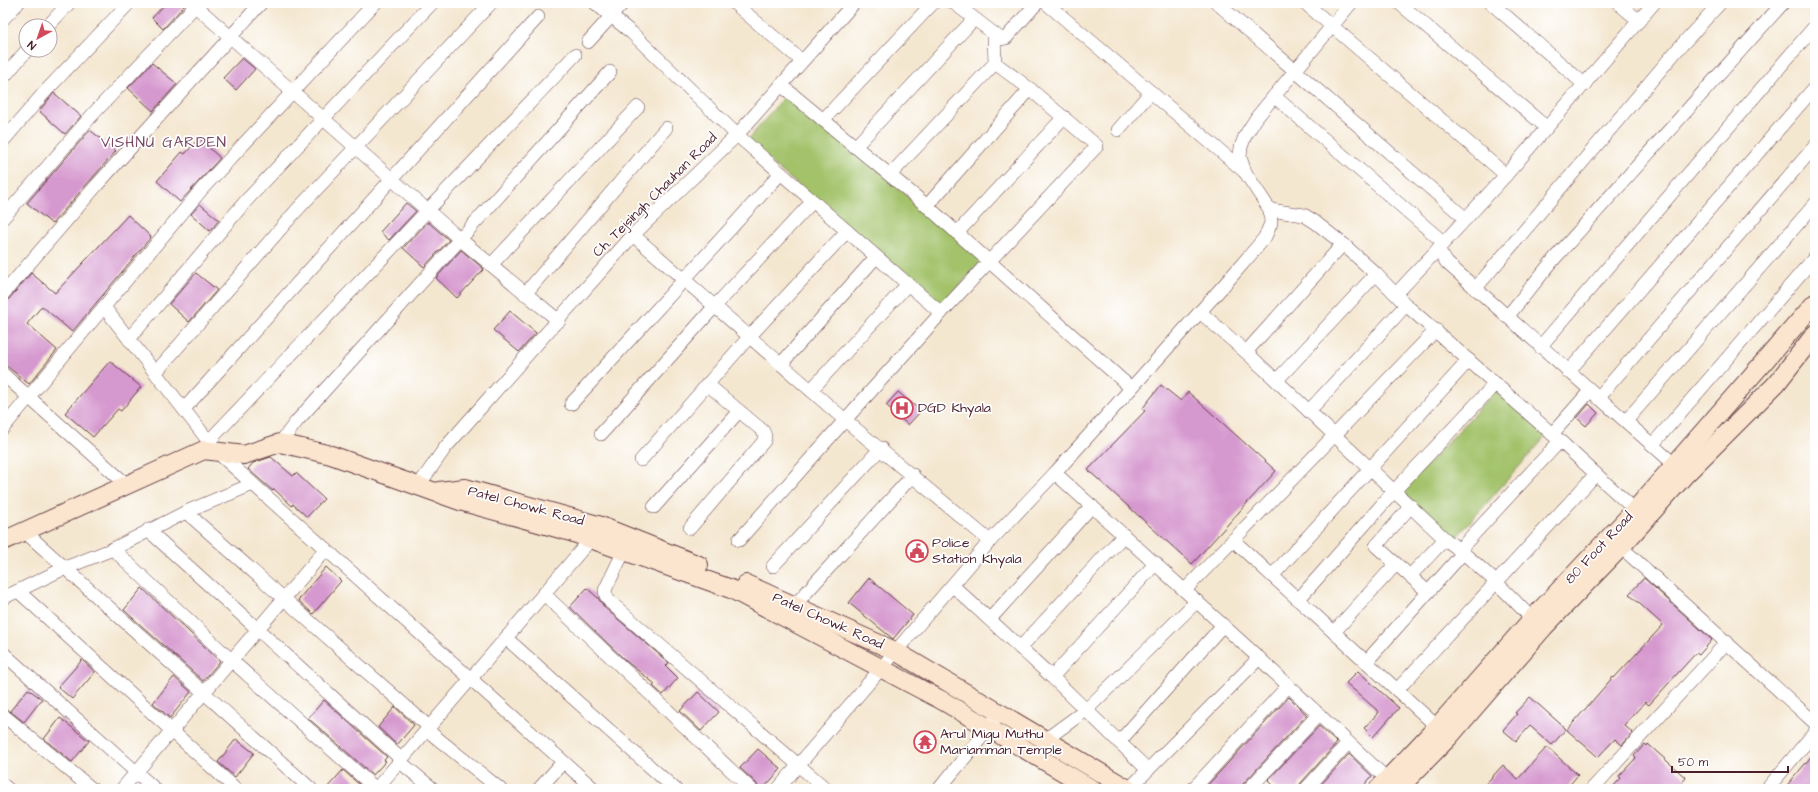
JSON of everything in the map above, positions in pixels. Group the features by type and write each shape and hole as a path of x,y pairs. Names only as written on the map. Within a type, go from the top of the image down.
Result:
{"street":[{"path":"3,19 18,3"},
{"path":"55,18 69,3"},
{"path":"3,141 43,94 129,3"},
{"path":"3,294 96,186 261,3"},
{"path":"3,428 202,189 376,3"},
{"path":"129,338 245,202 432,3"},
{"path":"156,372 296,211 491,3"},
{"path":"595,3 632,33 737,135 941,313"},
{"path":"588,42 623,3"},
{"path":"734,3 802,61"},
{"name":"Ch. Tejsingh Chauhan Road","path":"419,485 444,448 633,235 737,135 854,3"},
{"path":"822,120 933,3"},
{"path":"954,3 994,36 1001,39 1006,38 1037,3"},
{"path":"1046,3 1245,172"},
{"path":"1216,3 1466,219"},
{"path":"1305,3 1506,175"},
{"path":"778,789 895,650 990,541 1055,473 1200,312 1265,237 1271,223 1270,210 1245,172 1240,157 1245,136 1257,117 1351,3"},
{"path":"1399,3 1546,127"},
{"path":"1491,3 1585,85"},
{"path":"1618,3 1639,21"},
{"path":"1396,294 1506,175 1654,3"},
{"path":"1475,289 1678,49 1720,3"},
{"path":"1507,317 1554,259 1783,3"},
{"path":"3,218 94,113 195,4 230,37 461,240 525,294 559,320"},
{"path":"184,409 538,17"},
{"path":"855,146 974,19"},
{"path":"1540,347 1815,26"},
{"path":"890,175 996,63 994,36"},
{"path":"3,541 213,446 428,210 575,55"},
{"path":"3,78 20,58"},
{"path":"739,540 941,313 1097,146 1030,89 996,63"},
{"path":"280,443 297,421 461,240 610,72"},
{"path":"781,85 927,206 1131,388"},
{"path":"1568,372 1815,87"},
{"path":"927,206 1030,89"},
{"path":"1118,130 1151,92"},
{"path":"1274,96 1441,245 1447,263 1475,289 1568,372 1653,444 1675,465"},
{"path":"491,265 638,107"},
{"path":"957,233 1064,117"},
{"path":"525,294 666,128"},
{"path":"1366,662 1428,592 1556,437 1815,146"},
{"path":"571,404 781,173"},
{"path":"601,434 715,306 813,201"},
{"path":"1626,421 1815,204"},
{"path":"1270,210 1304,216 1315,222 1343,244 1406,304 1556,437 1635,510"},
{"path":"641,460 750,336 847,231"},
{"path":"633,235 845,420 881,448 990,541"},
{"path":"1246,352 1343,244"},
{"path":"781,364 876,256"},
{"path":"1653,444 1815,257"},
{"path":"1277,380 1376,274"},
{"path":"811,390 908,284"},
{"name":"80 Foot Road","path":"1443,732 1532,619 1635,510 1815,303"},
{"path":"1309,411 1406,304"},
{"path":"104,307 213,446 253,484 594,789"},
{"path":"1200,312 1277,380 1334,435 1395,490 1445,539 1462,551 1496,582 1532,619"},
{"path":"1185,590 1436,330"},
{"name":"80 Foot Road","path":"1388,786 1443,732 1621,547 1684,476 1776,384 1815,334"},
{"path":"1272,576 1469,360"},
{"path":"3,374 127,484"},
{"path":"690,528 764,441 765,436 763,431 708,384"},
{"path":"1298,600 1395,490 1495,384"},
{"path":"654,507 739,411"},
{"path":"213,446 244,455 280,443 331,455 438,492"},
{"path":"773,566 881,448"},
{"path":"1055,473 1156,563 1319,714 1388,786"},
{"path":"1396,690 1596,474"},
{"path":"794,606 913,475"},
{"path":"3,598 65,568 113,549 186,512 253,484"},
{"name":"Patel Chowk Road","path":"438,492 465,488 601,526 737,580 895,650 1092,789"},
{"name":"Patel Chowk Road","path":"438,492 460,501 591,539 731,589 881,668 994,720 1045,740 1129,789"},
{"path":"990,619 1092,506"},
{"path":"1376,546 1411,506"},
{"path":"186,512 428,728 500,789"},
{"path":"148,530 433,789"},
{"path":"24,531 311,789"},
{"path":"1359,531 1428,592"},
{"path":"1020,648 1124,535"},
{"path":"113,549 231,660 376,789 591,539"},
{"path":"1410,576 1445,539"},
{"path":"1233,540 1443,732"},
{"path":"1621,547 1815,723"},
{"path":"122,789 326,549"},
{"path":"624,551 605,590 606,596 610,602 799,764 826,789"},
{"path":"1052,677 1156,563"},
{"path":"1334,632 1396,564"},
{"path":"952,586 1052,677 1148,770"},
{"path":"18,591 236,789"},
{"path":"544,594 751,789"},
{"path":"1045,740 1086,710 1197,601"},
{"path":"1119,742 1223,625"},
{"path":"506,638 675,789"},
{"path":"1592,789 1727,642"},
{"path":"3,653 155,789"},
{"path":"1129,789 1259,658"},
{"path":"1193,789 1288,686"},
{"path":"1249,789 1319,714"},
{"path":"3,715 92,789"},
{"path":"939,789 994,720"},
{"path":"1767,789 1815,732"},
{"path":"1306,789 1348,743"},
{"path":"539,789 563,762"},
{"path":"3,785 8,789"}],"green space":[{"path":"788,92 986,256 943,305 746,142"},
{"path":"1498,388 1548,434 1454,540 1402,492"}],"building":[{"path":"166,3 184,3 184,6 163,29 152,18"},
{"path":"242,58 255,69 236,90 223,78"},
{"path":"152,63 177,84 153,111 128,88"},
{"path":"54,93 81,116 65,134 39,111"},
{"path":"90,130 116,151 52,224 27,203"},
{"path":"199,138 220,158 180,202 157,181 182,152 185,154"},
{"path":"406,203 416,211 389,240 380,232"},
{"path":"200,204 219,220 210,231 191,214"},
{"path":"128,215 151,237 72,332 42,306 27,324 57,350 29,384 3,363 3,302 9,299 31,273 55,293"},
{"path":"428,222 449,240 424,267 403,248"},
{"path":"461,250 484,269 457,298 436,278"},
{"path":"196,273 217,290 189,322 169,304"},
{"path":"510,311 536,333 519,352 493,330"},
{"path":"110,361 141,387 121,411 118,409 93,437 65,413"},
{"path":"1161,385 1181,401 1188,392 1276,471 1192,564 1088,470 1145,411 1142,409"},
{"path":"898,392 921,411 908,425 886,405"},
{"path":"1589,404 1598,413 1586,426 1577,418"},
{"path":"271,457 293,476 296,473 324,499 307,517 293,504 292,506 274,489 273,491 248,469 253,463"},
{"path":"326,567 341,581 313,614 298,600"},
{"path":"869,578 913,615 893,639 849,603"},
{"path":"1644,578 1712,640 1699,655 1696,653 1649,705 1645,702 1624,725 1633,733 1622,745 1615,739 1598,757 1567,730 1613,677 1614,678 1663,625 1629,594"},
{"path":"142,588 220,661 203,681 124,610"},
{"path":"587,588 598,598 605,608 669,663 666,666 678,678 663,695 653,686 655,684 627,662 570,607"},
{"path":"82,660 95,672 72,699 58,687"},
{"path":"1358,671 1399,708 1373,737 1364,728 1379,712 1346,683"},
{"path":"174,677 191,692 170,718 153,703"},
{"path":"28,689 42,699 24,722 10,711"},
{"path":"698,692 719,712 701,731 680,711"},
{"path":"1289,697 1307,715 1243,784 1241,789 1204,789"},
{"path":"1530,697 1566,729 1552,745 1530,726 1516,741 1503,730 1517,714 1515,713"},
{"path":"324,700 387,757 384,760 386,761 373,775 308,718"},
{"path":"395,707 414,725 397,745 378,727"},
{"path":"60,718 89,741 72,762 44,739"},
{"path":"1319,726 1337,743 1300,784 1298,789 1277,789 1268,780"},
{"path":"236,739 254,753 235,777 218,762"},
{"path":"1645,744 1647,746 1648,744 1686,778 1676,789 1611,789 1621,778 1619,776 1636,758 1634,756"},
{"path":"1547,747 1578,775 1566,789 1481,789 1503,765 1518,779"},
{"path":"758,749 781,769 763,789 759,789 756,783 740,768"},
{"path":"1815,752 1815,789 1784,789"},
{"path":"1349,754 1372,776 1361,789 1317,789"},
{"path":"343,770 362,787 361,789 326,789"}],"place":[{"name":"DGD Khyala","path":"902,408"},
{"name":"Police Station Khyala","path":"917,551"},
{"name":"Arul Migu Muthu Mariamman Temple","path":"925,742"}],"district":[{"name":"VISHNU GARDEN","path":"164,142"}]}
